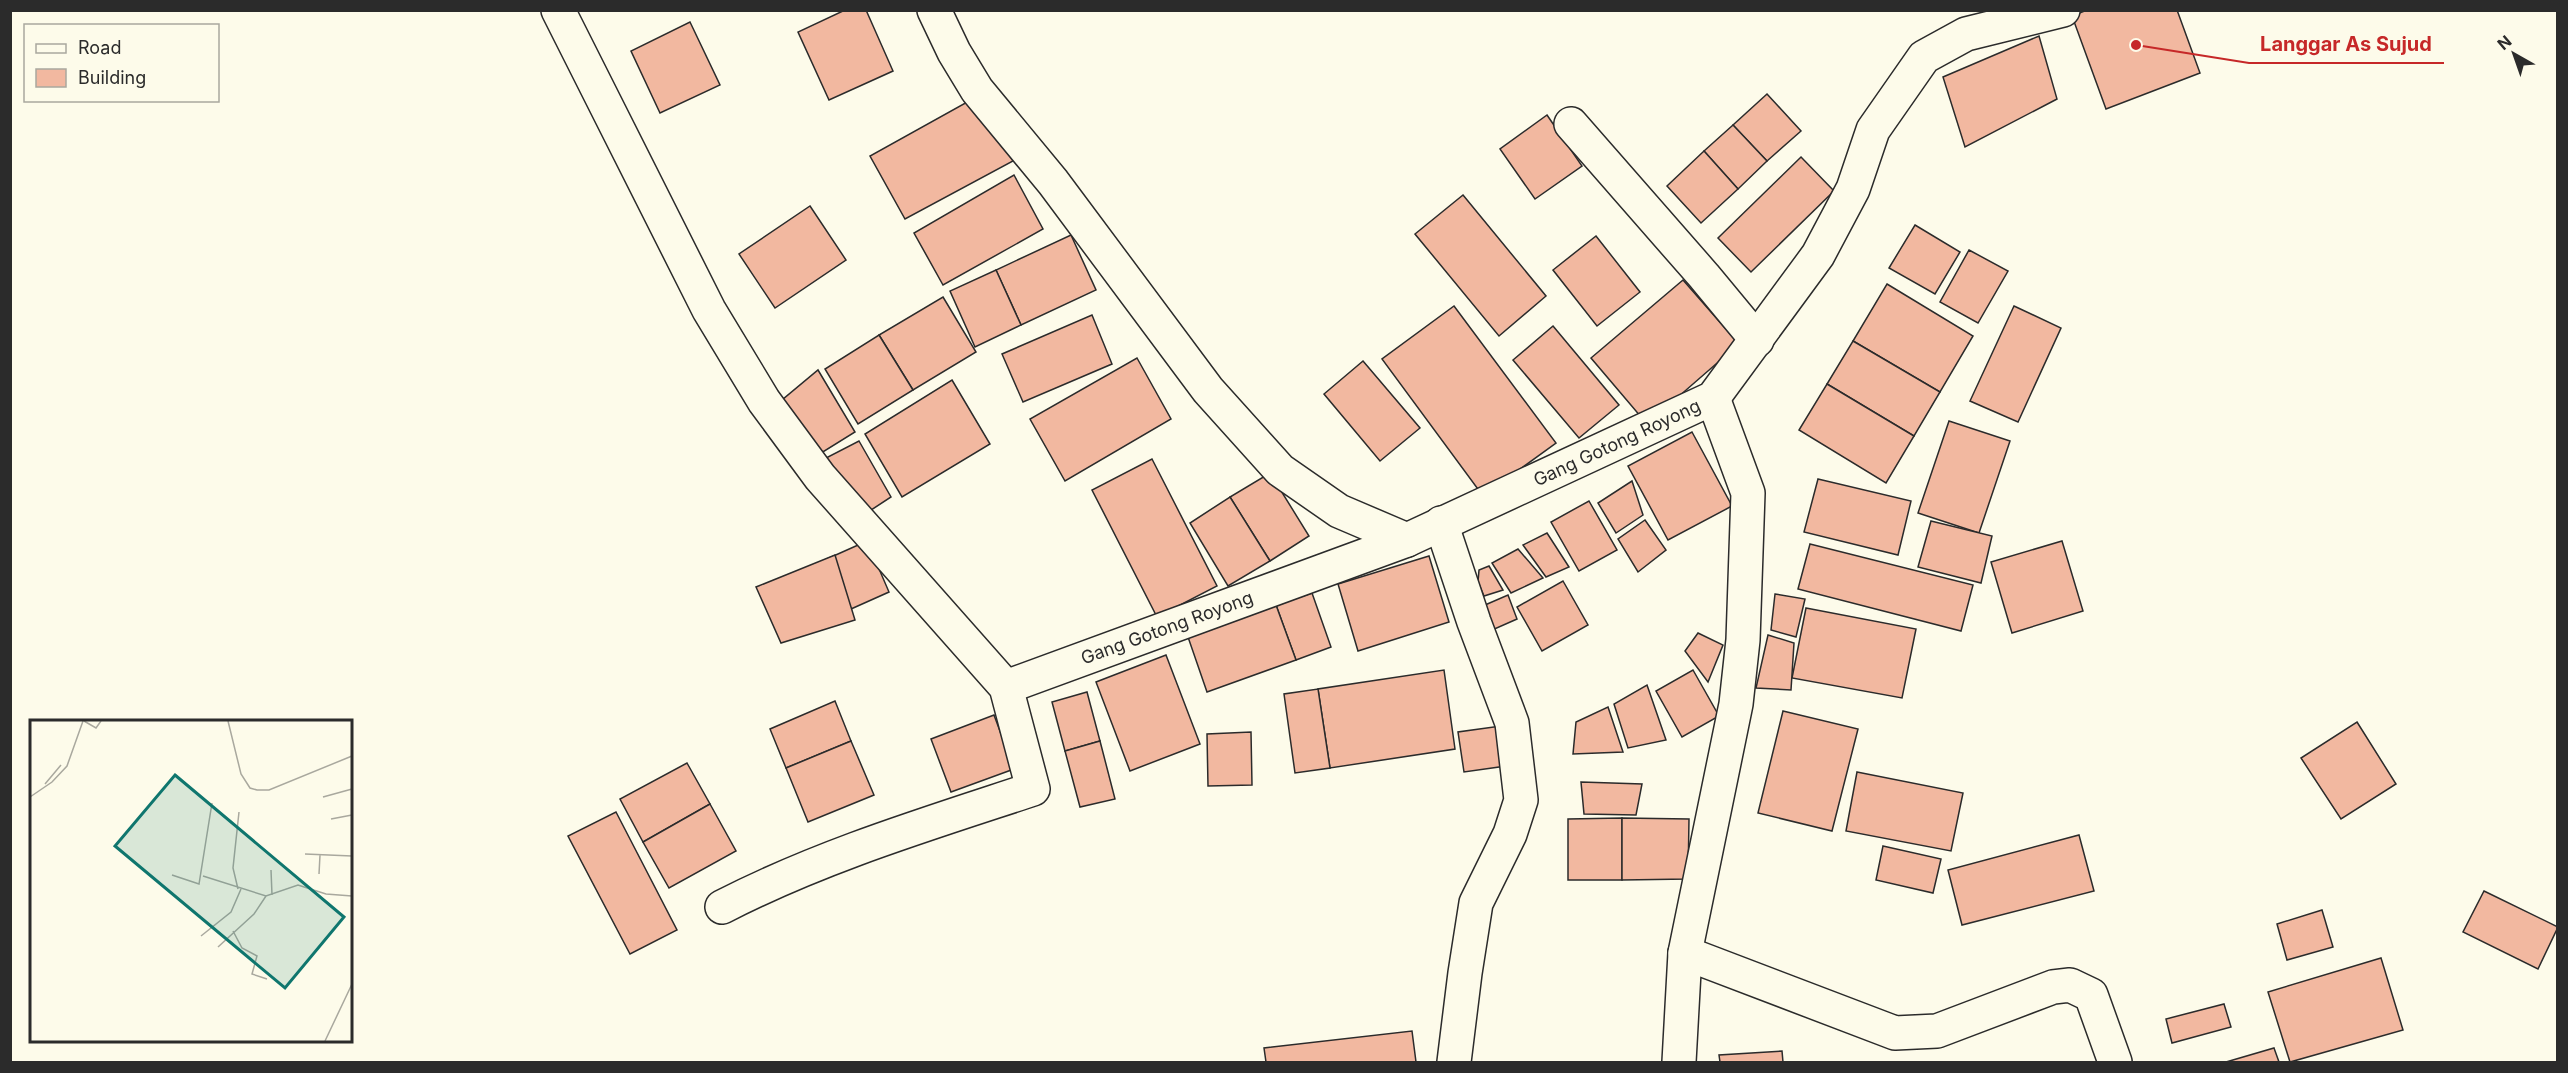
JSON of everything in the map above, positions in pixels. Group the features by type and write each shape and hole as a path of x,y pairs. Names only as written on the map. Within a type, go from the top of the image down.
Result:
{"street":[{"path":"558,10 709,310 764,401 820,477 1006,687 1033,789 856,849 771,881 722,907"},
{"path":"934,10 954,52 977,90 1053,182 1208,390 1232,417 1280,470 1339,511 1407,540"},
{"name":"Gang Gotong Royong","path":"1006,687 1407,540 1713,398 1818,255 1853,189 1874,130 1924,57 1966,34 2063,10"},
{"path":"1571,124 1757,340"},
{"path":"1679,1062 1685,953 1736,704 1743,640 1748,494 1713,398"},
{"path":"1441,523 1474,622 1512,723 1521,800 1510,834 1476,903 1454,1062"},
{"path":"1685,953 1895,1033 1937,1031 2053,987 2070,985 2091,995 2115,1062"}],"building":[{"path":"845,10 866,10 893,71 829,100 798,32"},
{"path":"2087,10 2177,10 2200,73 2106,109 2072,16"},
{"path":"690,22 720,85 660,113 631,51"},
{"path":"2039,36 2057,99 1965,147 1943,77"},
{"path":"1767,94 1801,131 1767,161 1733,125"},
{"path":"978,96 1013,161 905,219 870,156"},
{"path":"1547,115 1582,166 1535,199 1500,149"},
{"path":"1733,125 1767,161 1738,189 1704,151"},
{"path":"1704,151 1738,189 1701,223 1667,186"},
{"path":"1801,157 1834,191 1751,272 1718,238"},
{"path":"1014,175 1043,229 943,285 914,233"},
{"path":"1463,195 1546,296 1499,336 1415,234"},
{"path":"810,206 846,260 775,308 739,254"},
{"path":"1915,225 1960,252 1935,294 1889,268"},
{"path":"1071,235 1096,290 1021,325 996,270"},
{"path":"1596,236 1640,292 1597,326 1553,270"},
{"path":"1969,250 2008,271 1978,323 1940,302"},
{"path":"996,270 1021,325 975,347 950,291"},
{"path":"1683,280 1739,344 1647,424 1591,358"},
{"path":"1887,284 1973,336 1940,392 1853,341"},
{"path":"943,297 976,352 913,390 879,335"},
{"path":"1454,306 1556,443 1483,496 1382,359"},
{"path":"2014,306 2061,328 2018,422 1970,401"},
{"path":"1092,315 1112,364 1023,402 1002,354"},
{"path":"1553,326 1619,405 1579,438 1513,360"},
{"path":"879,335 913,390 858,424 825,369"},
{"path":"1853,341 1940,392 1914,436 1827,384"},
{"path":"1137,358 1171,419 1065,481 1030,419"},
{"path":"1363,361 1420,428 1380,461 1324,394"},
{"path":"818,370 855,432 818,455 782,400"},
{"path":"952,380 990,444 902,497 865,434"},
{"path":"1827,384 1914,436 1886,483 1799,430"},
{"path":"1949,421 2010,441 1979,533 1918,513"},
{"path":"1692,432 1732,506 1668,540 1628,466"},
{"path":"859,441 891,497 865,514 826,458"},
{"path":"1152,459 1217,586 1157,617 1092,490"},
{"path":"1270,473 1309,536 1270,561 1230,497"},
{"path":"1818,479 1911,501 1898,555 1804,532"},
{"path":"1632,481 1643,515 1616,533 1598,503"},
{"path":"1230,497 1270,561 1228,586 1190,523"},
{"path":"1589,501 1617,550 1579,571 1551,522"},
{"path":"1645,520 1666,550 1638,572 1618,539"},
{"path":"1931,521 1992,536 1981,583 1918,567"},
{"path":"1547,533 1569,567 1546,577 1523,545"},
{"path":"867,541 889,592 813,626 791,575"},
{"path":"2062,541 2083,611 2012,633 1991,562"},
{"path":"1810,544 1973,585 1961,631 1798,589"},
{"path":"1518,549 1543,578 1511,593 1492,563"},
{"path":"835,555 855,620 781,643 756,587"},
{"path":"1429,556 1449,622 1358,651 1338,584"},
{"path":"1489,566 1503,590 1484,596 1478,582 1479,570"},
{"path":"1563,581 1588,625 1542,651 1517,607"},
{"path":"1312,593 1331,647 1296,660 1276,605"},
{"path":"1775,594 1805,599 1796,637 1771,630"},
{"path":"1508,595 1517,619 1490,631 1485,605"},
{"path":"1276,605 1296,660 1207,692 1188,637"},
{"path":"1806,608 1916,629 1902,698 1792,678"},
{"path":"1698,633 1723,645 1708,682 1685,651"},
{"path":"1768,635 1794,643 1791,690 1756,688"},
{"path":"1166,655 1200,744 1130,771 1096,682"},
{"path":"1444,670 1455,749 1330,768 1318,689"},
{"path":"1693,670 1719,716 1682,737 1656,691"},
{"path":"1647,685 1666,740 1628,748 1614,704"},
{"path":"1318,689 1330,768 1295,773 1284,694"},
{"path":"1087,692 1100,741 1065,751 1052,702"},
{"path":"835,701 851,741 786,768 770,729"},
{"path":"1608,707 1623,752 1573,754 1576,722"},
{"path":"1783,711 1858,729 1832,831 1758,813"},
{"path":"994,715 1014,769 951,792 931,739"},
{"path":"2357,722 2396,784 2341,819 2301,758"},
{"path":"1508,725 1513,765 1464,772 1458,732"},
{"path":"1251,732 1252,785 1208,786 1207,734"},
{"path":"851,741 874,795 808,822 786,768"},
{"path":"1100,741 1115,799 1080,807 1065,751"},
{"path":"687,763 710,804 643,842 620,799"},
{"path":"1857,772 1963,793 1951,851 1846,831"},
{"path":"1581,782 1642,784 1636,815 1584,814"},
{"path":"710,804 736,851 669,888 643,842"},
{"path":"616,812 677,930 630,954 568,836"},
{"path":"1622,818 1622,880 1568,880 1568,819"},
{"path":"1622,818 1689,819 1688,879 1622,880"},
{"path":"2079,835 2094,891 1962,925 1948,870"},
{"path":"1883,846 1941,859 1933,893 1876,880"},
{"path":"2484,891 2558,927 2538,969 2463,932"},
{"path":"2322,910 2333,947 2287,960 2277,924"},
{"path":"2381,958 2403,1030 2290,1062 2268,992"},
{"path":"2224,1004 2231,1027 2172,1043 2166,1019"},
{"path":"1412,1031 1416,1062 1266,1062 1264,1048"},
{"path":"2274,1048 2279,1062 2226,1062"},
{"path":"1782,1051 1783,1062 1720,1062 1719,1055"}],"place":[{"name":"Langgar As Sujud","path":"2136,45"}]}
